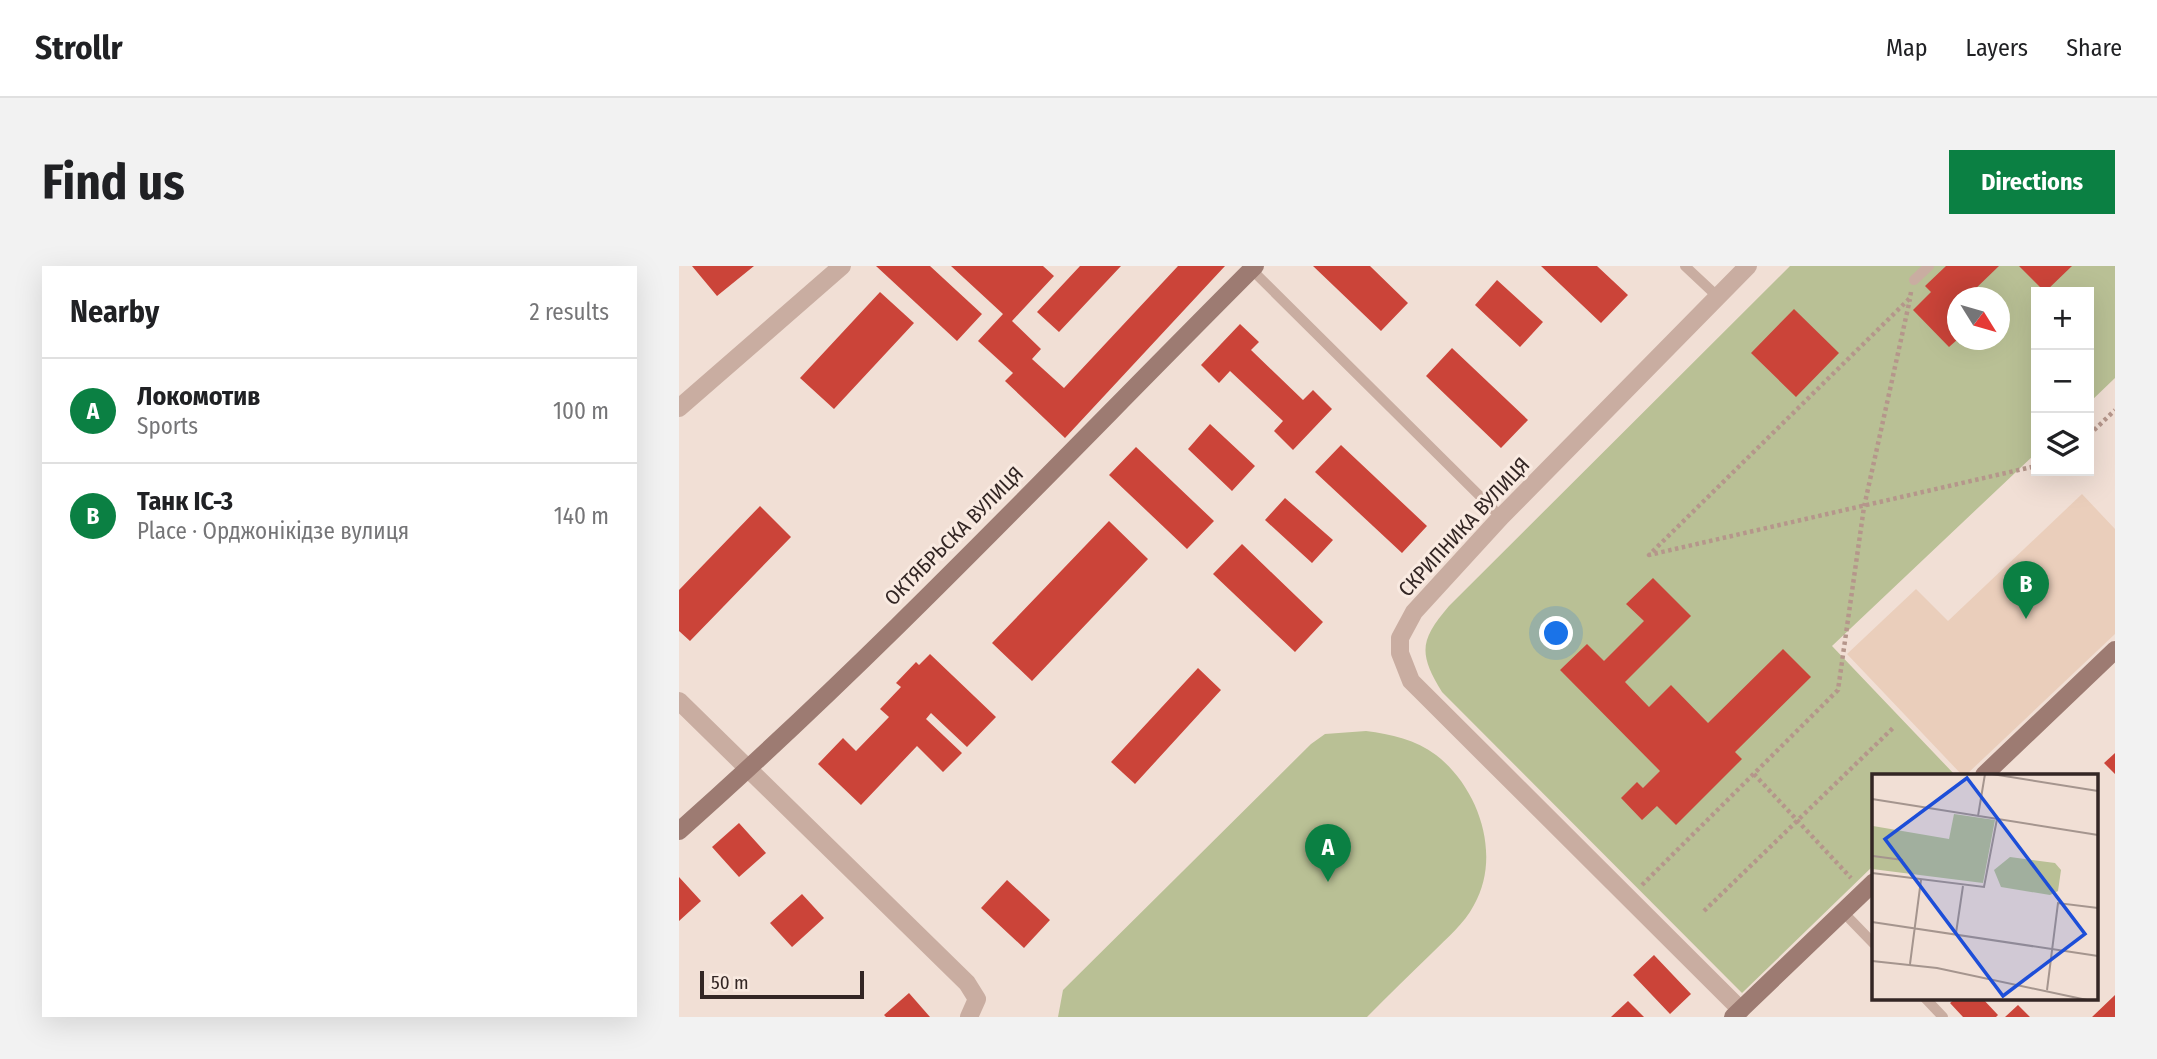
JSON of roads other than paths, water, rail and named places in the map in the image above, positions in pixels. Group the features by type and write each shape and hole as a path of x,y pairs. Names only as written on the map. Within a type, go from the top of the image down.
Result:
{"main road":[{"name":"ОКТЯБРЬСКА ВУЛИЦЯ","path":"679,831 749,769 881,642 1253,268"},
{"path":"1986,774 2115,650"},
{"path":"1737,1013 1872,884"}],"street":[{"path":"679,408 842,266"},
{"name":"СКРИПНИКА ВУЛИЦЯ","path":"1737,1013 1629,898 1411,681 1399,653 1401,638 1414,612 1501,517 1748,266"},
{"path":"679,701 967,983 977,999 970,1014"}],"lane":[{"path":"1685,266 1717,296"},
{"path":"1914,280 1929,266"},
{"path":"1253,268 1501,517"},
{"path":"1843,912 1872,942"},
{"path":"1927,1000 1943,1017"}],"place":[{"name":"Танк ІС-3","path":"2026,619"},
{"name":"Локомотив","path":"1328,882"}]}
